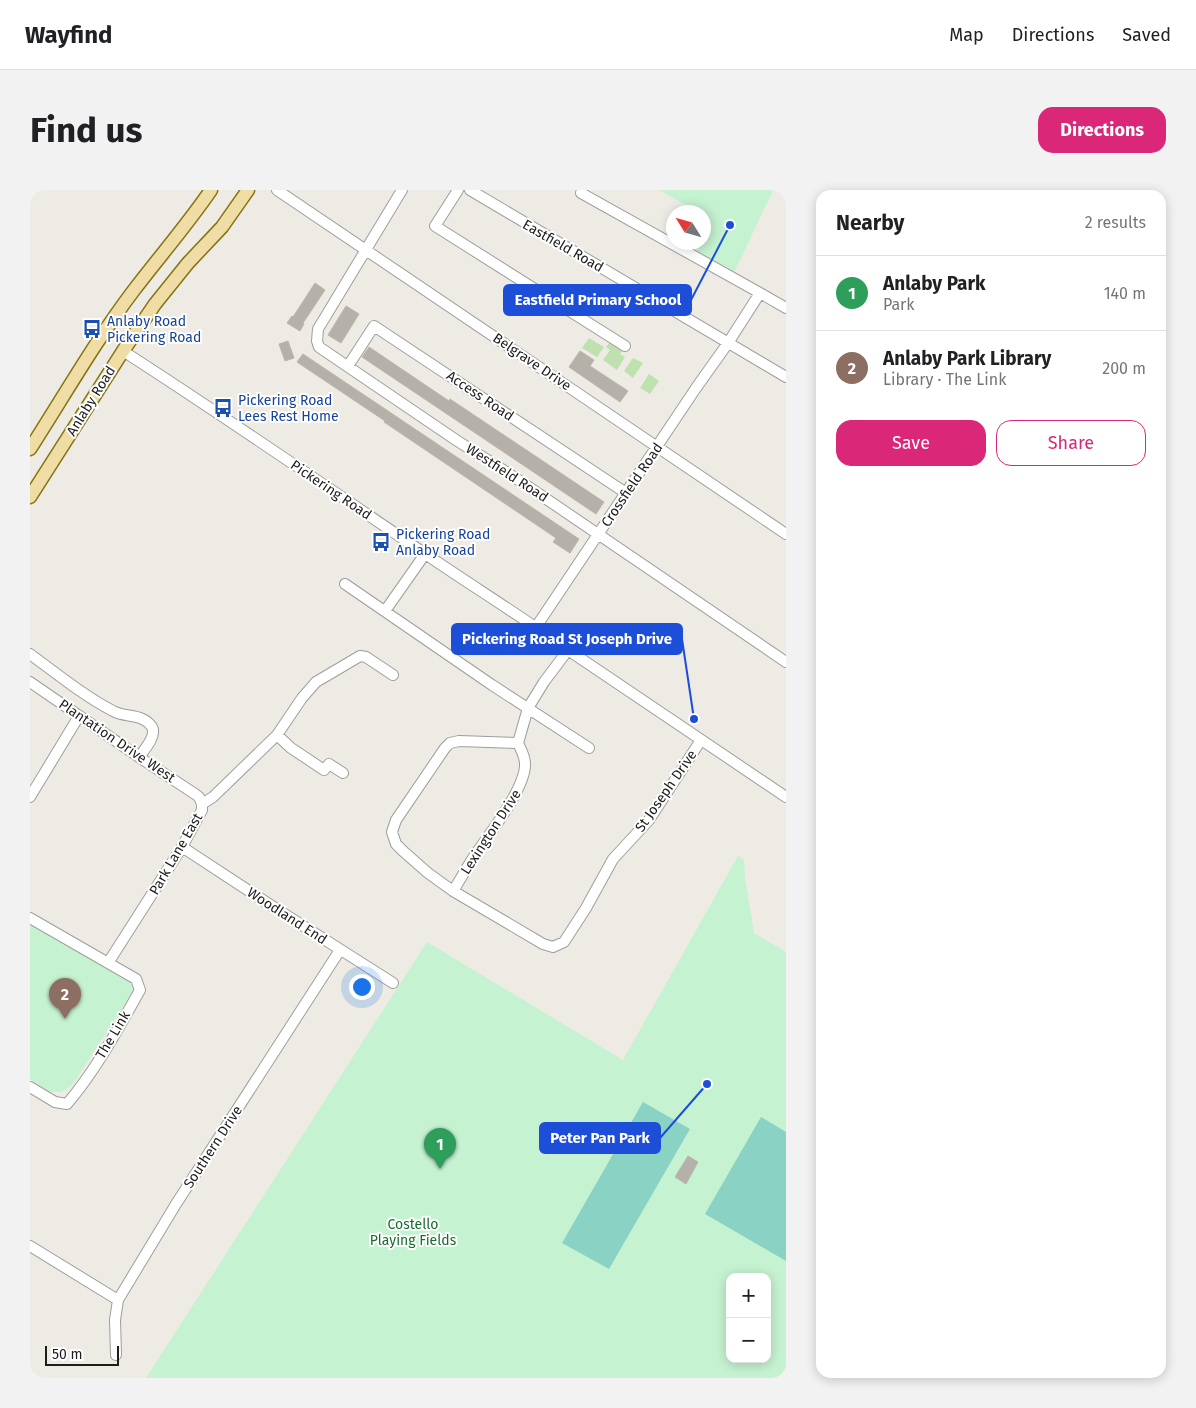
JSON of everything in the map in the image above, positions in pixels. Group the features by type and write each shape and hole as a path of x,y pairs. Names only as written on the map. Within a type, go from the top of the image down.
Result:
{"main road":[{"name":"Anlaby Road","path":"30,449 103,332 211,190"},
{"name":"Anlaby Road","path":"30,497 155,304 188,263 222,227 248,190"}],"street":[{"name":"Belgrave Drive","path":"277,190 786,534"},
{"path":"365,250 402,190"},
{"path":"458,190 435,226 625,346"},
{"name":"Eastfield Road","path":"470,190 786,377"},
{"path":"581,193 786,308"},
{"name":"Westfield Road","path":"365,250 318,329 317,342 320,347 456,440 514,476 786,662"},
{"path":"728,343 760,293"},
{"name":"Access Road","path":"348,366 374,326 626,493"},
{"name":"Crossfield Road","path":"536,627 728,343"},
{"name":"Pickering Road","path":"123,351 536,627 786,797"},
{"path":"385,611 425,554"},
{"path":"345,584 589,748"},
{"path":"453,891 428,874 396,844 392,832 396,820 450,743 459,741 518,742 528,708 544,682 568,650"},
{"path":"30,654 80,690 115,712 140,718 151,726 153,731 152,737 139,757"},
{"name":"Park Lane East","path":"108,963 182,847 202,810 202,804 213,797 277,735 302,698 316,682 360,656 366,657 393,675"},
{"name":"Plantation Drive West","path":"30,682 195,794 199,797 202,804"},
{"path":"30,797 79,716"},
{"path":"277,735 291,748 324,770 329,764 343,773"},
{"name":"St Joseph Drive","path":"453,891 543,944 553,947 564,942 614,859 649,820 701,740"},
{"name":"Lexington Drive","path":"453,891 521,784 526,766 524,755 518,742"},
{"name":"Woodland End","path":"182,847 393,983"},
{"path":"30,918 108,963"},
{"name":"Southern Drive","path":"116,1355 115,1320 118,1300 176,1204 340,950"},
{"name":"The Link","path":"30,1087 55,1102 67,1104 79,1090 101,1056 140,990 136,979 108,963"},
{"path":"30,1246 118,1300"}],"green space":[{"path":"659,190 773,190 734,273 697,251 711,250 711,205 686,205"},
{"path":"589,338 604,347 597,357 582,348"},
{"path":"610,342 623,350 620,354 625,357 617,370 603,360 610,350 606,347"},
{"path":"633,358 643,363 633,378 624,371"},
{"path":"649,374 659,381 650,394 640,388"},
{"name":"Costello Playing Fields","path":"738,856 744,860 754,933 786,952 786,1378 146,1378 427,942 623,1060"},
{"path":"30,925 132,981 133,991 73,1084 62,1092 50,1092 30,1079"}],"shaded area":[{"path":"643,1102 690,1129 609,1269 562,1243"},
{"path":"761,1117 786,1132 786,1261 705,1214"}],"building":[{"path":"315,283 325,290 303,323 300,331 287,323"},
{"path":"346,306 359,314 341,343 328,335"},
{"path":"288,341 294,358 285,361 279,344"},
{"path":"369,347 604,502 596,514 362,357"},
{"path":"580,351 594,360 590,366 628,391 620,402 569,367"},
{"path":"303,354 579,539 570,553 553,542 556,538 297,362"},
{"path":"688,1156 698,1162 686,1184 675,1177"}],"place":[{"name":"Eastfield Primary School","path":"730,225"},
{"name":"Anlaby Road Pickering Road","path":"92,329"},
{"name":"Pickering Road Lees Rest Home","path":"223,408"},
{"name":"Pickering Road Anlaby Road","path":"381,542"},
{"name":"Pickering Road St Joseph Drive","path":"694,719"},
{"name":"Anlaby Park Library","path":"65,1019"},
{"name":"Peter Pan Park","path":"707,1084"},
{"name":"Anlaby Park","path":"440,1169"}]}
